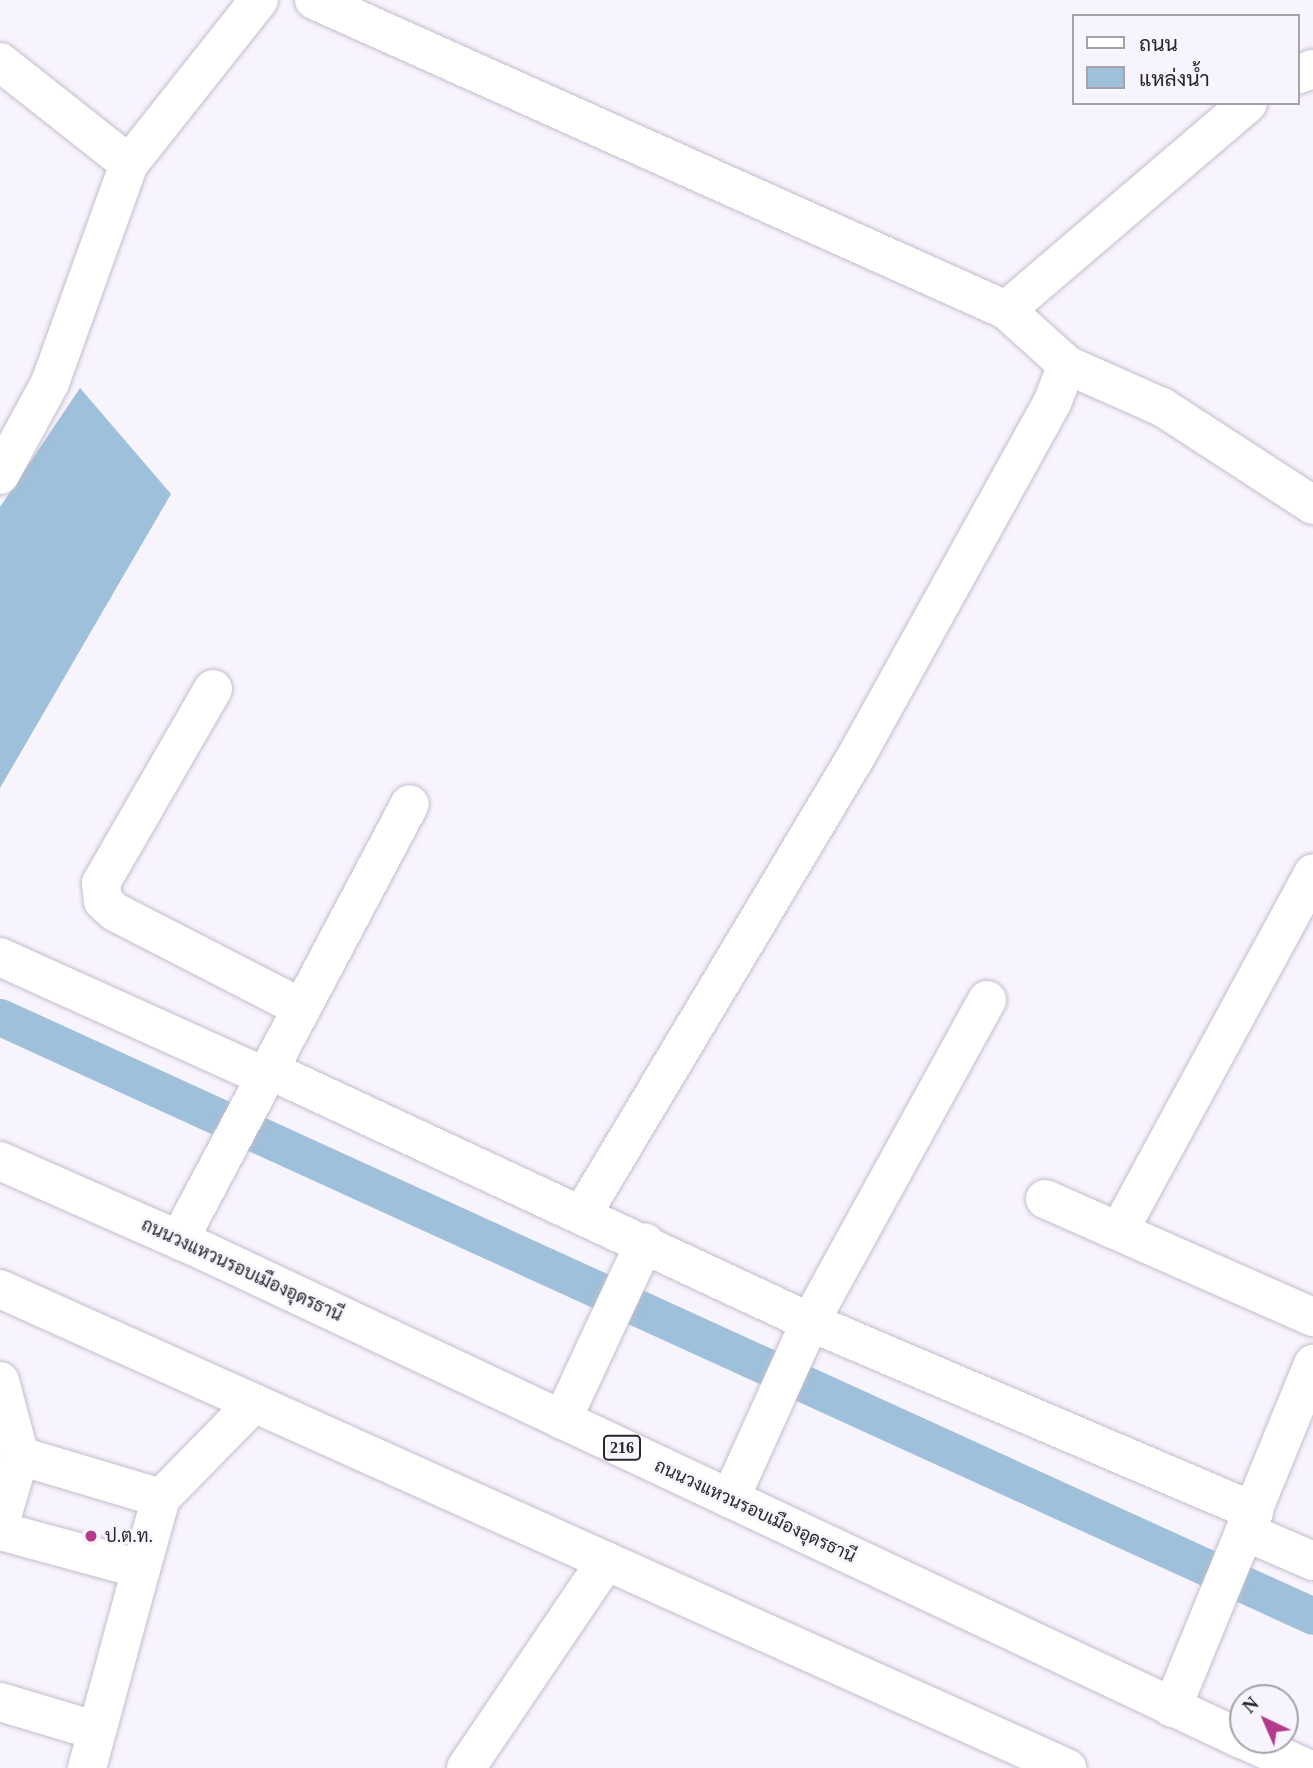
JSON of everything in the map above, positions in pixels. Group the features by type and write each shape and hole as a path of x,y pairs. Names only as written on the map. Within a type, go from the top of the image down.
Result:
{"main road":[{"path":"0,475 50,383 129,164 259,0"},
{"path":"314,0 1006,310 1067,365 1162,407 1313,505"},
{"path":"0,62 129,164"},
{"path":"1006,310 1246,105"},
{"path":"583,1213 854,760 1052,403 1067,365"},
{"path":"212,689 101,883 103,901 115,912 302,1008"},
{"path":"179,1240 410,803"},
{"path":"1119,1231 1313,873"},
{"path":"0,957 583,1213 642,1249 807,1329 1313,1561"},
{"path":"730,1499 807,1329 987,1000"},
{"name":"ถนนวงแหวนรอบเมืองอุดรธานี","path":"0,1161 179,1240 1229,1733"},
{"path":"1045,1199 1313,1317"},
{"path":"562,1420 642,1249"},
{"path":"0,1289 1067,1768"},
{"path":"1172,1707 1247,1531 1313,1364"},
{"path":"0,1381 20,1456 0,1523"},
{"path":"87,1768 161,1498 254,1403"},
{"path":"20,1456 161,1498"},
{"path":"0,1531 141,1569"},
{"path":"466,1768 606,1561"},
{"path":"0,1702 97,1731"},
{"name":"ถนนวงแหวนรอบเมืองอุดรธานี","path":"1274,1754 1306,1768"}],"water":[{"path":"80,388 171,494 0,788 0,507"}],"waterway":[{"path":"0,1017 1313,1616"}],"place":[{"name":"ป.ต.ท.","path":"91,1536"}]}
